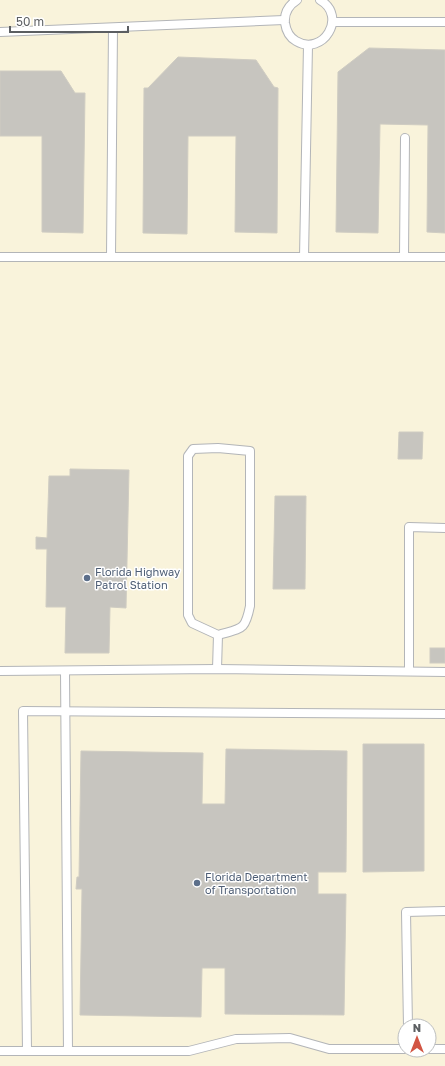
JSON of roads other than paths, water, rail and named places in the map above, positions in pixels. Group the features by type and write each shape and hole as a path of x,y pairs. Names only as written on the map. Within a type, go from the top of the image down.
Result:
{"lane":[{"path":"297,0 290,6 284,20 289,34 300,43 308,45 322,41 327,36 333,22 329,7 320,0"},
{"path":"0,32 284,20"},
{"path":"333,22 445,22"},
{"path":"111,257 113,28"},
{"path":"304,257 308,45"},
{"path":"404,257 405,138"},
{"path":"0,257 445,257"},
{"path":"218,448 250,451 250,606 246,623 239,629 218,635 192,623 188,615 188,456 193,449 218,448"},
{"path":"409,671 409,527 445,528"},
{"path":"217,669 218,635"},
{"path":"0,671 217,669 445,672"},
{"path":"65,671 68,1051"},
{"path":"27,1051 24,712 445,714"},
{"path":"408,1018 406,912 445,911"},
{"path":"0,1051 189,1051 244,1038 290,1038 329,1049 397,1049"}],"place":[{"name":"Florida Highway Patrol Station","path":"87,578"},
{"name":"Florida Department of Transportation","path":"197,883"}]}
